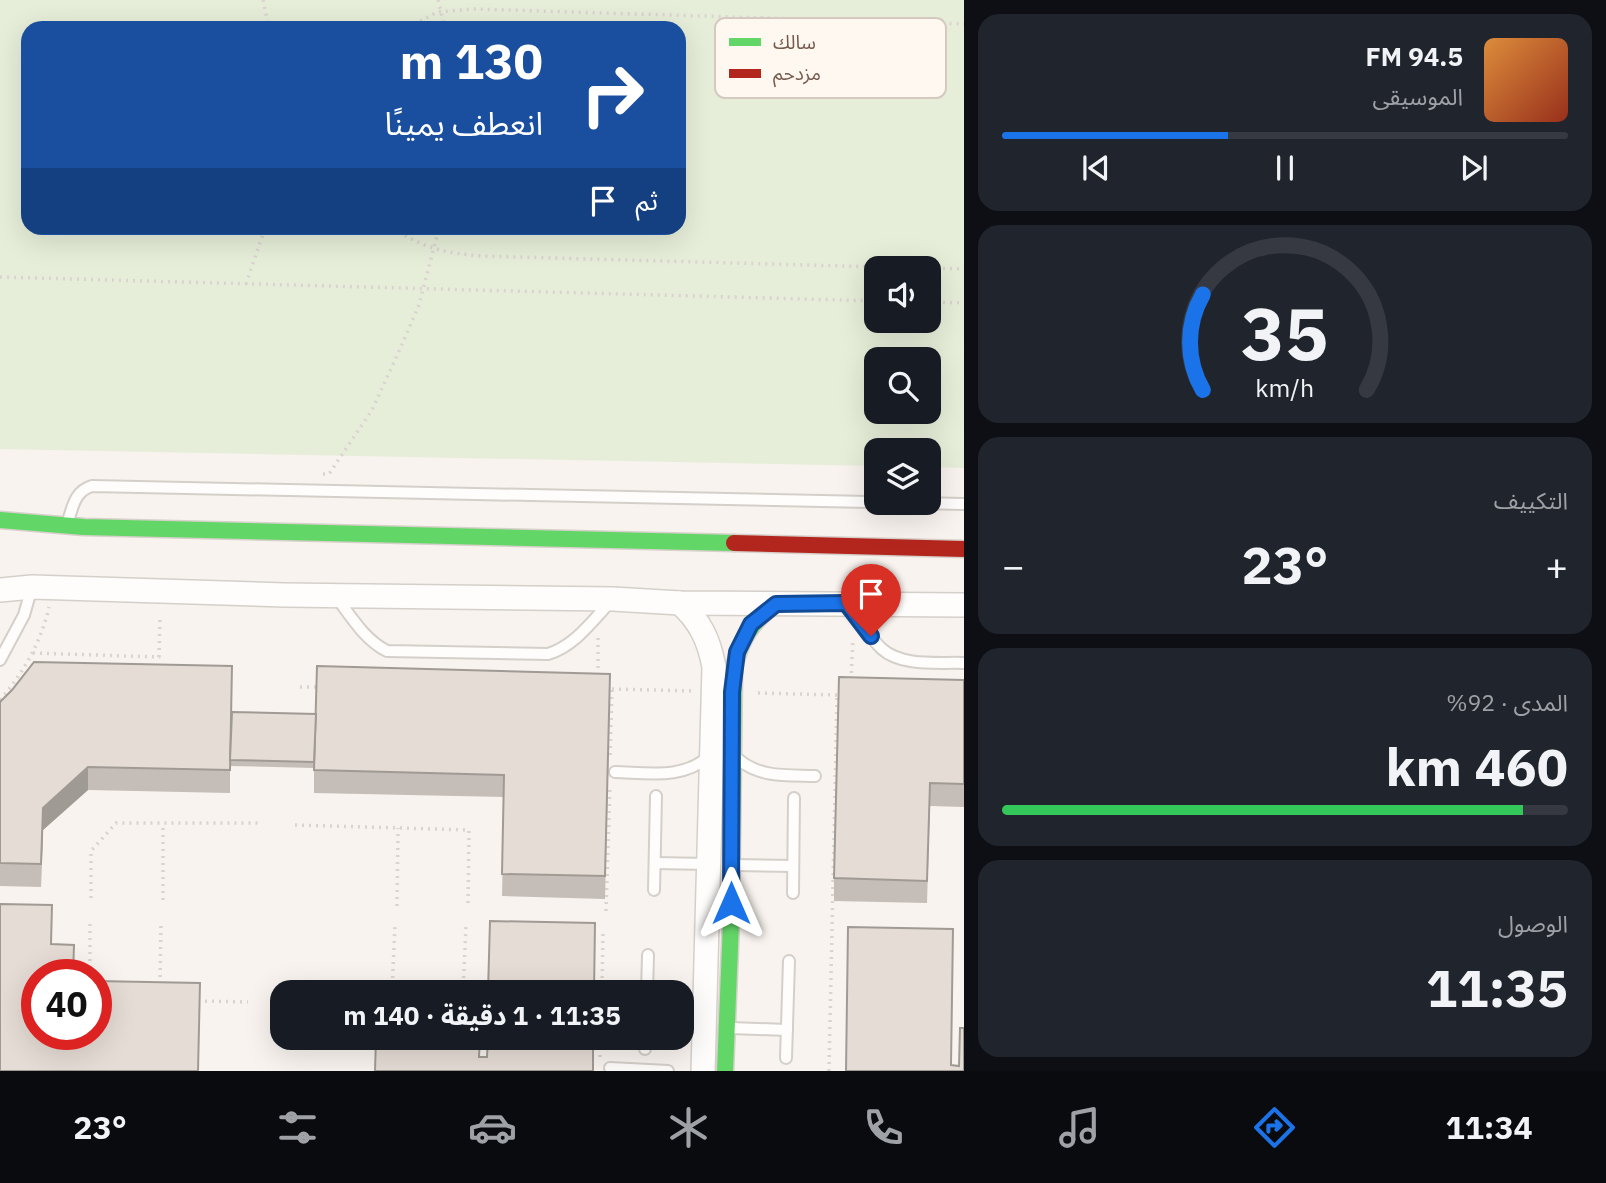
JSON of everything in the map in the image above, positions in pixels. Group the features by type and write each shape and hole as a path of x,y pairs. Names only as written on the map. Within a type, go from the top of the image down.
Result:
{"street":[{"path":"0,520 66,527 964,550"},
{"path":"0,590 41,588 335,596 613,599 851,609 964,604"},
{"path":"680,603 694,616 711,648 723,692 722,753 732,865 725,1071"},
{"path":"723,692 743,638 762,612 776,604"},
{"path":"703,1071 708,864 722,753"}],"lane":[{"path":"66,527 76,496 92,486 964,504"},
{"path":"0,660 41,588"},
{"path":"335,596 365,635 387,652 548,654 560,651 574,640 613,599"},
{"path":"851,609 883,650 895,657 908,661 964,663"},
{"path":"615,772 672,774 722,753 760,772 815,776"},
{"path":"654,890 656,796"},
{"path":"793,893 794,799"},
{"path":"655,863 708,864"},
{"path":"732,865 793,866"},
{"path":"647,980 648,955"},
{"path":"786,1058 789,961"},
{"path":"694,1027 704,1027"},
{"path":"727,1028 787,1030"},
{"path":"610,1068 668,1071"}],"path":[{"path":"263,0 268,21"},
{"path":"438,0 442,21"},
{"path":"422,21 440,12 474,9 768,18"},
{"path":"946,23 964,24"},
{"path":"246,284 263,235"},
{"path":"404,235 417,243 447,254 864,267"},
{"path":"319,474 329,474 372,410 424,288 437,235"},
{"path":"941,268 964,269"},
{"path":"0,277 864,301"},
{"path":"941,302 964,303"},
{"path":"0,701 33,653 46,619 41,588"},
{"path":"851,609 851,683"},
{"path":"33,653 159,657 160,615"},
{"path":"300,687 327,687"},
{"path":"612,689 844,695"},
{"path":"829,1071 836,695"},
{"path":"90,898 91,851 116,823 260,823"},
{"path":"163,823 163,900"},
{"path":"295,825 469,830 468,908"},
{"path":"397,906 398,828"},
{"path":"90,921 90,959"},
{"path":"160,988 161,922"},
{"path":"393,980 395,924"},
{"path":"464,980 466,926"},
{"path":"601,980 603,929"},
{"path":"198,1001 248,1002"}],"green space":[{"path":"0,0 964,0 964,468 941,467 941,438 864,438 864,466 0,449"}],"building":[{"path":"34,662 232,666 230,770 88,767 43,808 41,864 0,863 0,702"},
{"path":"317,666 610,674 605,876 502,874 504,775 314,770"},
{"path":"839,677 964,680 964,784 930,783 927,881 834,878"},
{"path":"232,712 316,714 314,762 230,760"},
{"path":"0,904 52,905 51,944 74,945 74,959 21,959 21,1050 112,1050 112,981 200,983 198,1071 0,1071"},
{"path":"490,921 595,923 594,980 488,980"},
{"path":"848,927 953,929 951,1065 959,1066 960,1028 964,1028 964,1071 846,1071"},
{"path":"376,1050 479,1050 479,1057 487,1057 487,1050 593,1050 593,1071 375,1071"}],"traffic: fast":[{"path":"0,520 84,527 734,543"},
{"path":"725,1071 731,922 734,668 748,632 760,617 776,604"}],"traffic: jam":[{"path":"734,543 964,549"}],"route":[{"path":"731,903 732,692 737,652 743,638 762,612 776,604 846,603 871,636"}]}
